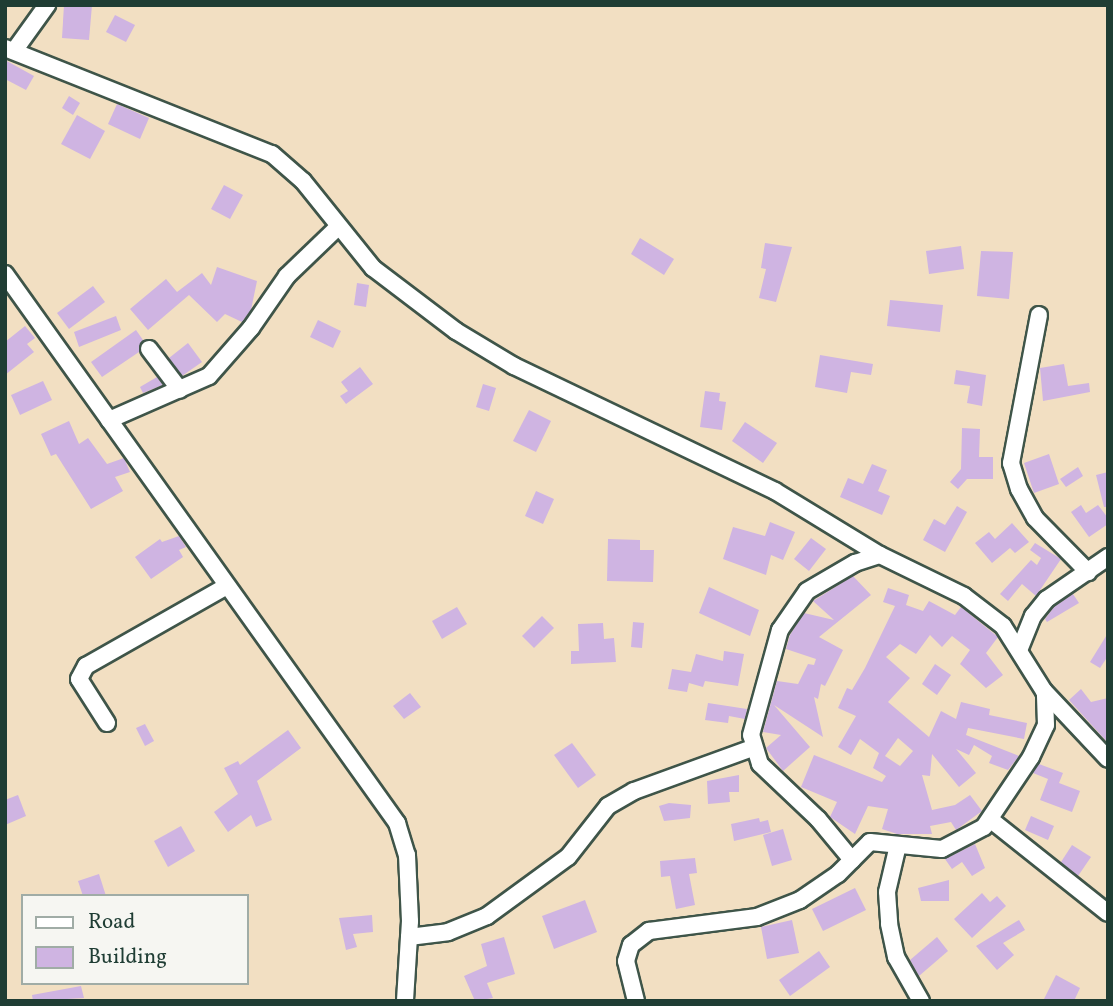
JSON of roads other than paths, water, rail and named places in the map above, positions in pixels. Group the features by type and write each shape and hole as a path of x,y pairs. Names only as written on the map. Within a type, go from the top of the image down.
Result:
{"street":[{"path":"47,5 10,50 272,154 303,181 338,228 373,268 456,331 514,366 775,491 880,555 964,596 1003,626 1020,648 1044,691 1108,759"},
{"path":"109,421 209,376 251,328 287,276 338,228"},
{"path":"5,274 397,823 407,855 409,937 405,1001"},
{"path":"1039,315 1011,463 1019,489 1035,518 1088,572"},
{"path":"149,349 180,390"},
{"path":"852,860 818,819 760,764 752,748 751,735 780,630 807,591 855,562 880,555"},
{"path":"1020,648 1033,616 1046,599 1108,557"},
{"path":"107,723 86,695 79,679 86,666 227,586"},
{"path":"636,1001 626,961 631,945 649,931 757,917 800,900 852,860 870,842 942,849 991,820 1046,724 1044,691"},
{"path":"409,937 468,926 487,916 568,857 608,806 634,791 752,748"},
{"path":"991,820 1108,913"},
{"path":"898,845 887,892 889,923 896,957 921,1001"}]}
